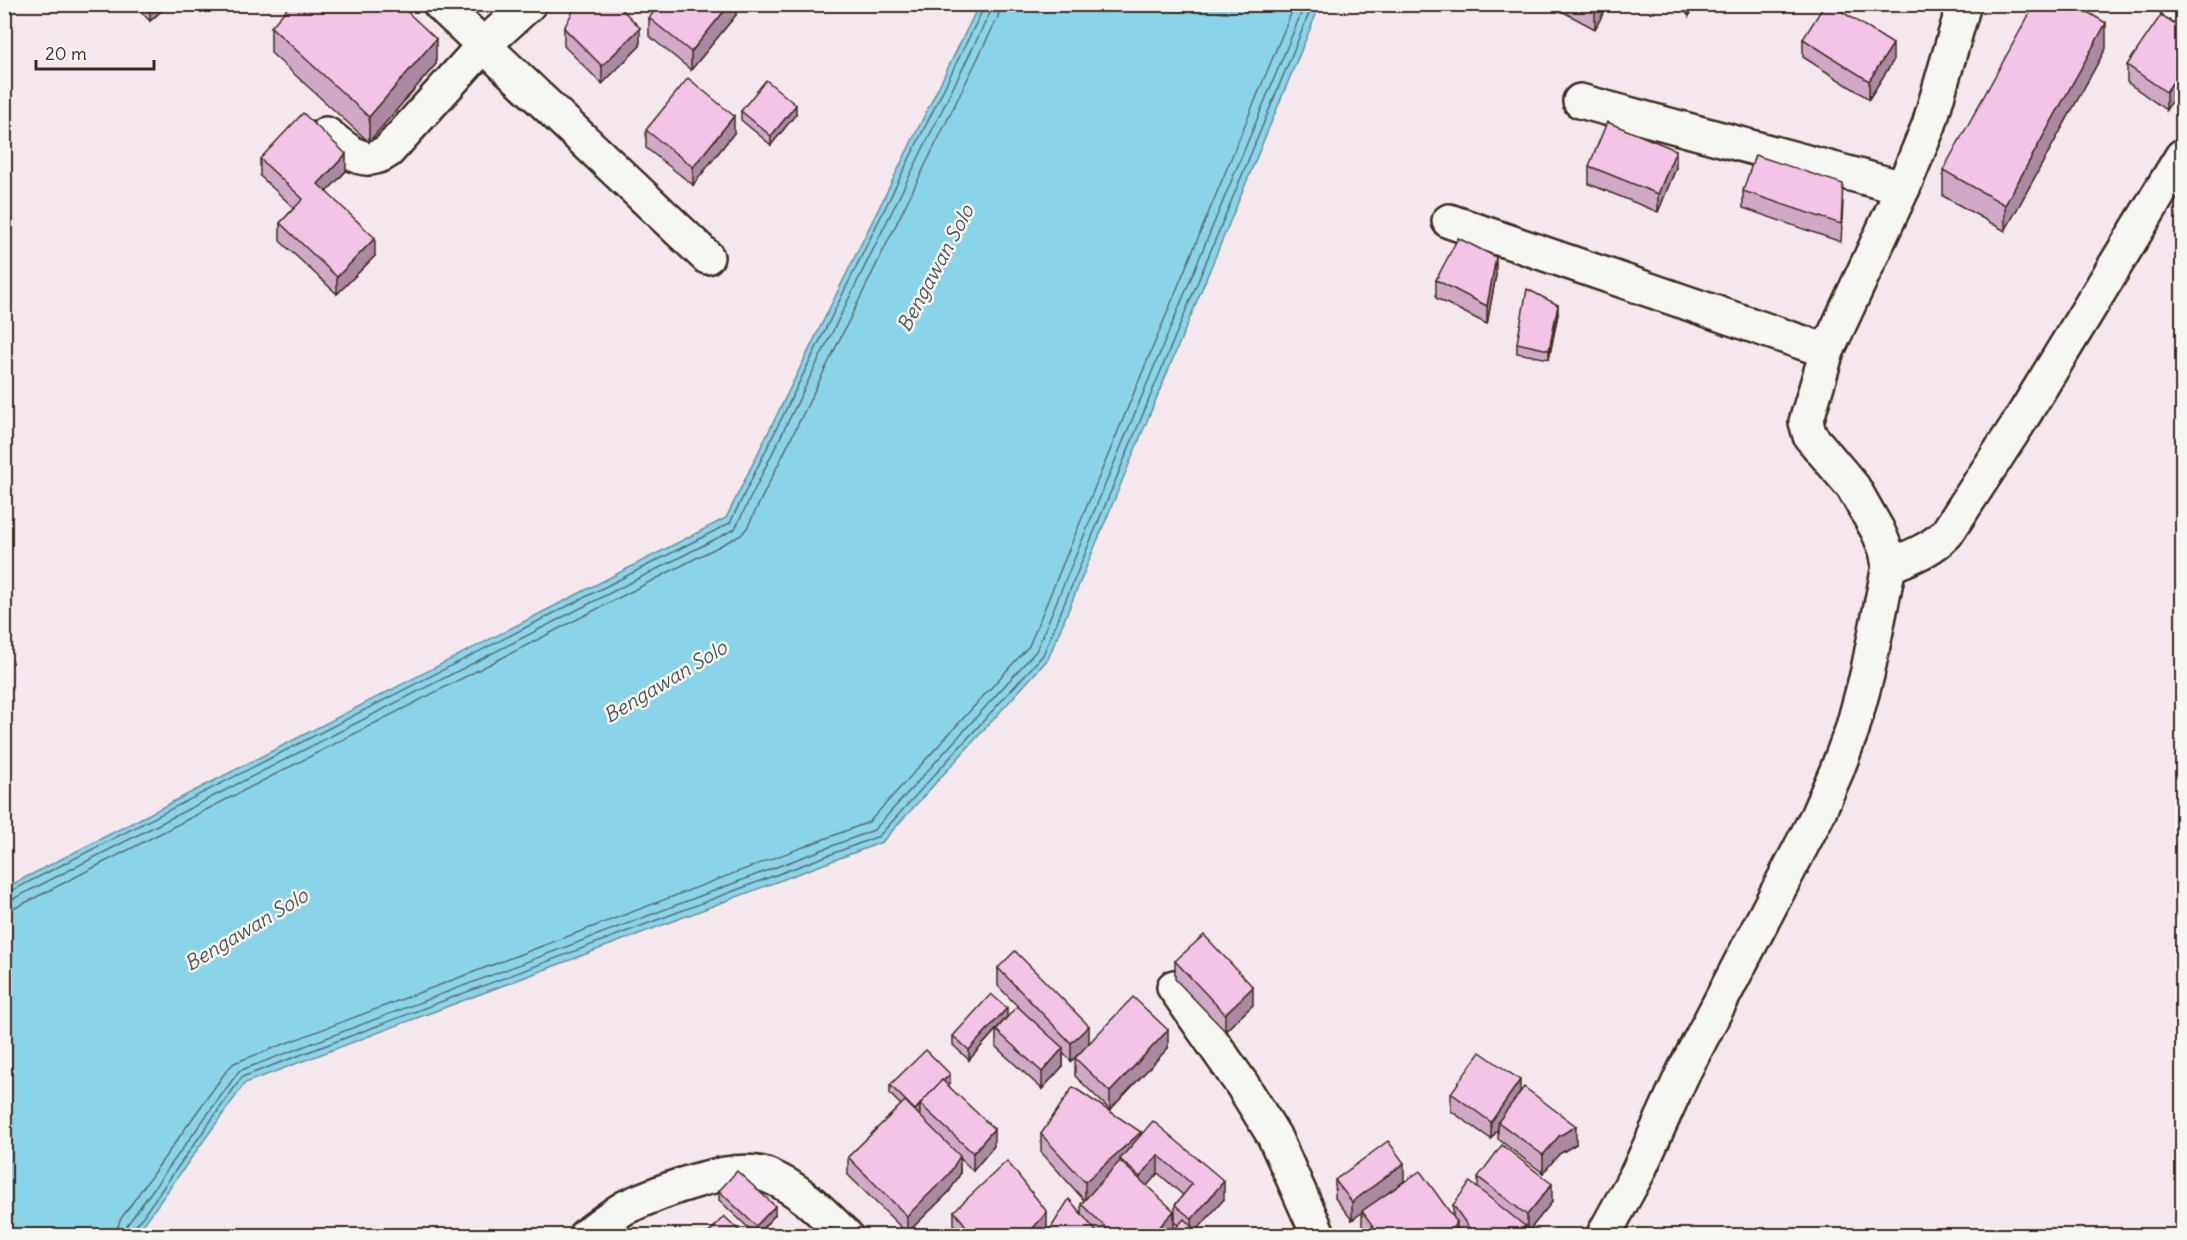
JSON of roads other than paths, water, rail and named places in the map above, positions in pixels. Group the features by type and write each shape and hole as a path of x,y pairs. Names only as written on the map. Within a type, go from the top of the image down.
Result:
{"street":[{"path":"440,4 706,257"},
{"path":"326,134 363,159 378,158 388,151 483,46 529,4"},
{"path":"1603,1236 1638,1172 1683,1073 1812,826 1838,770 1852,730 1867,675 1889,566 1886,550 1878,531 1858,496 1810,436 1806,427 1827,351 1904,188 1929,125 1964,4"},
{"path":"2176,4 2182,8"},
{"path":"1580,101 1904,188"},
{"path":"1889,566 1929,548 1947,533 2020,421 2182,156"},
{"path":"1449,221 1827,351"},
{"path":"1174,987 1243,1086 1274,1136 1319,1236"},
{"path":"585,1236 624,1208 678,1185 743,1172 765,1175 787,1186 825,1214 846,1236"}],"water":[{"name":"Bengawan Solo","path":"979,5 1320,5 1048,659 882,842 245,1083 136,1235 5,1235 5,888 726,518"}]}
